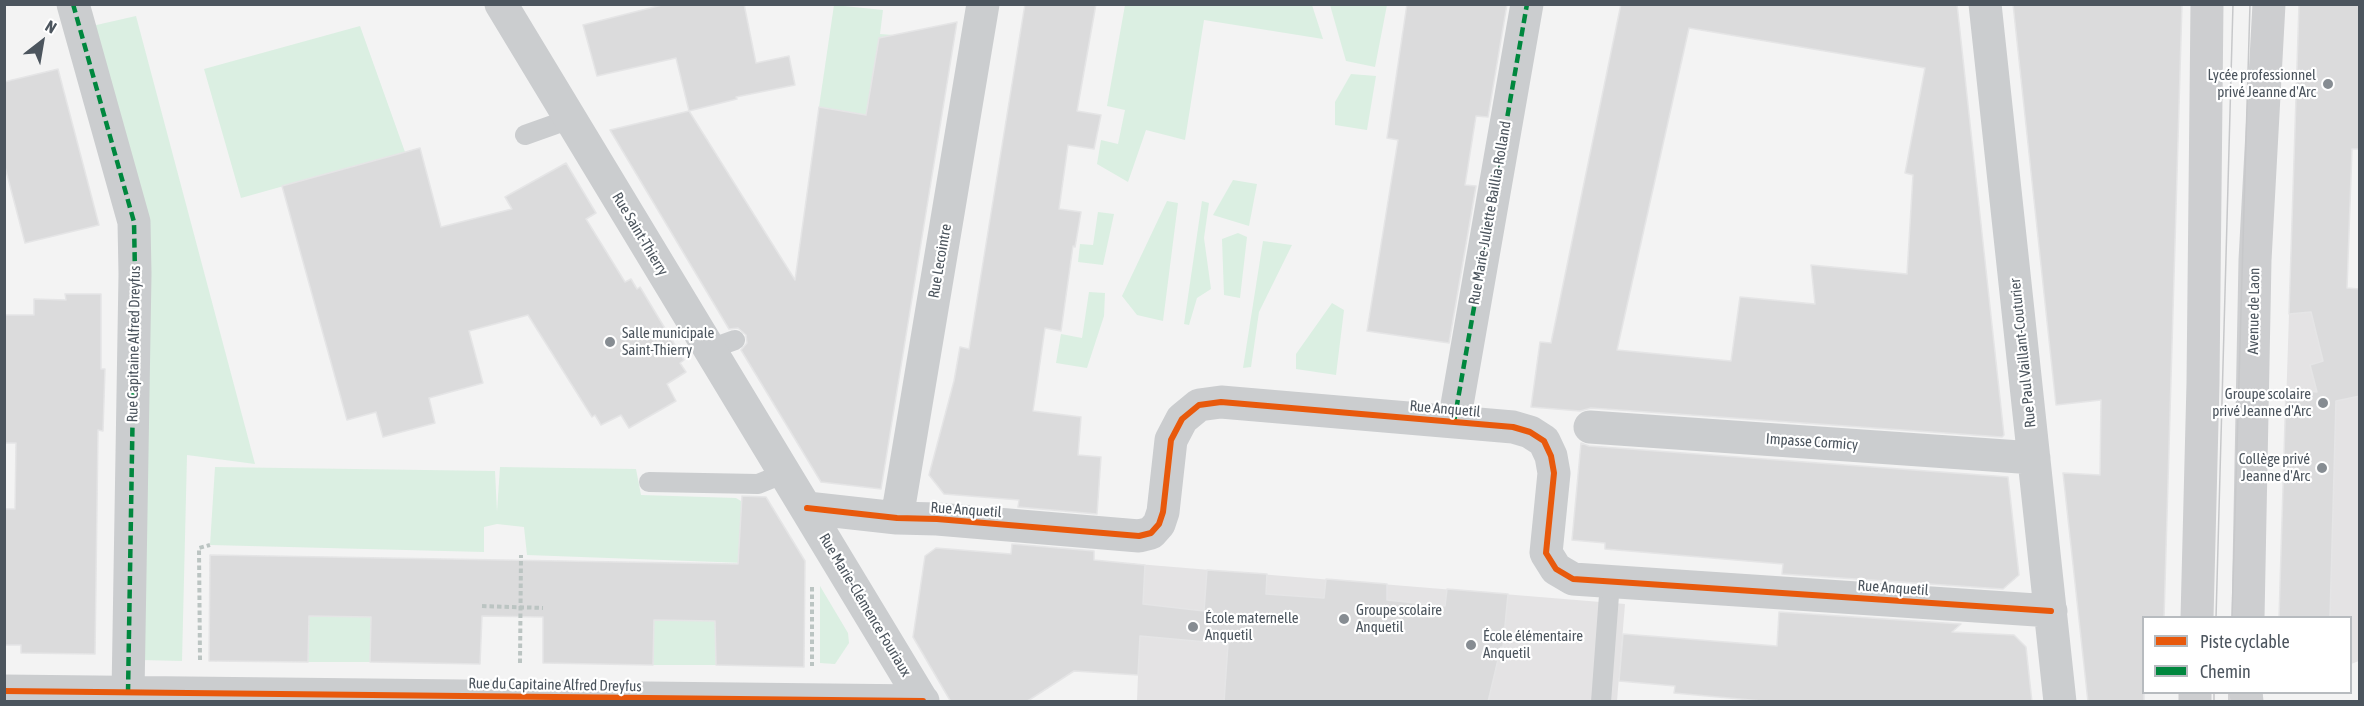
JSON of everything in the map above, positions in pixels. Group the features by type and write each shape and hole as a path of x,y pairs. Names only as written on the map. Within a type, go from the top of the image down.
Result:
{"main road":[{"path":"2197,616 2203,383 2207,4"},
{"name":"Avenue de Laon","path":"2248,616 2254,260 2269,4"}],"street":[{"name":"Rue Capitaine Alfred Dreyfus","path":"74,4 134,222 128,693"},
{"name":"Rue Saint-Thierry","path":"501,4 570,119 723,344 785,473 807,508"},
{"name":"Rue Lecointre","path":"897,518 983,4"},
{"name":"Rue Marie-Juliette Baillia-Rolland","path":"1454,422 1527,4"},
{"name":"Rue Paul Vaillant-Couturier","path":"1984,4 2060,702"},
{"name":"Rue Anquetil","path":"807,508 897,518 1139,536 1151,533 1159,524 1163,512 1171,440 1182,419 1199,405 1221,402 1513,427 1530,432 1544,441 1551,456 1554,473 1546,553 1556,569 1573,579 2051,611"},
{"name":"Impasse Cormicy","path":"1590,427 2034,458"},
{"name":"Rue Marie-Clémence Fouriaux","path":"807,508 923,701"},
{"name":"Rue du Capitaine Alfred Dreyfus","path":"4,691 192,696 923,701"}],"lane":[{"path":"525,135 570,119"},
{"path":"649,482 758,484 785,473"},
{"path":"1601,702 1610,582"}],"path":[{"path":"192,696 199,548 210,544"},
{"path":"518,697 521,555"},
{"path":"811,701 812,582"},
{"path":"482,606 543,608"}],"shaded area":[{"name":"Groupe scolaire privé Jeanne d'Arc","path":"2359,301 2359,661 2352,664 2352,616 2279,616 2289,314"},
{"name":"Groupe scolaire Anquetil","path":"1064,558 1625,604 1617,701 1137,701 1138,675 1063,670"}],"green space":[{"path":"834,5 883,10 880,34 893,35 880,117 819,107"},
{"path":"1125,5 1312,5 1323,39 1204,20 1185,140 1146,130 1128,182 1097,164 1101,140 1118,144 1125,110 1107,106"},
{"path":"1330,5 1387,5 1375,67 1346,61"},
{"path":"136,16 255,464 187,455 182,661 141,660 145,216 92,26"},
{"path":"360,26 405,152 241,198 204,69"},
{"path":"1351,74 1376,76 1367,130 1335,125 1335,102"},
{"path":"1233,180 1257,184 1249,226 1213,215"},
{"path":"1167,201 1178,203 1163,321 1137,315 1122,296"},
{"path":"1202,201 1209,203 1204,238 1211,289 1197,298 1189,325 1184,324"},
{"path":"1098,212 1114,214 1103,265 1078,262 1080,244 1093,245"},
{"path":"1238,233 1247,237 1240,298 1224,295 1222,239"},
{"path":"1263,241 1292,245 1259,312 1251,367 1243,368"},
{"path":"1089,292 1105,293 1104,316 1087,368 1056,363 1061,334 1082,338"},
{"path":"1332,303 1344,310 1336,375 1296,369 1296,354"},
{"path":"215,467 495,471 497,512 500,467 636,469 641,495 736,498 778,523 799,565 527,555 524,527 497,524 484,527 484,552 210,545"},
{"path":"820,586 848,633 849,643 835,664 820,663"},
{"path":"309,616 371,617 370,662 308,662"},
{"path":"654,620 715,621 716,665 653,665"}],"building":[{"path":"666,4 744,4 756,63 789,56 795,85 736,97 737,99 689,111 676,58 597,76 583,25"},
{"path":"1025,4 1096,4 1077,111 1101,115 1094,149 1068,145 1059,209 1081,212 1075,247 1073,246 1061,331 1045,328 1033,411 1081,417 1078,455 1101,457 1097,514 1018,507 1019,500 944,494 929,475 954,381 960,347 969,349"},
{"path":"1407,4 1507,4 1488,117 1476,116 1465,185 1476,186 1449,343 1367,331 1398,140 1387,138"},
{"path":"1621,4 1957,4 2004,435 2002,437 1591,408 1580,411 1531,407 1540,342 1551,343","holes":["1689,28 1925,68 1905,173 1913,175 1907,274 1811,265 1815,304 1740,297 1731,361 1617,350"]},
{"path":"2013,4 2182,4 2164,616 2142,616 2142,694 2144,694 2144,702 2088,702 2063,473 2100,475 2101,400 2056,405"},
{"path":"2299,4 2360,4 2360,149 2352,149 2347,288 2360,289 2360,396 2336,401 2330,616 2279,616 2286,389 2317,392 2310,365 2323,361 2311,312 2289,314"},
{"path":"957,22 881,489 821,482 741,350 747,343 746,335 738,328 729,329 610,130 689,111 795,280 819,107 866,115 879,38"},
{"path":"58,69 99,225 25,243 4,163 4,82"},
{"path":"420,148 441,227 512,209 505,197 566,163 596,213 586,219 625,282 631,279 637,289 640,287 684,360 680,363 686,372 667,384 676,401 629,428 621,415 601,425 595,415 592,417 528,315 469,331 483,383 429,398 435,423 383,437 376,412 347,420 282,186"},
{"path":"65,294 101,294 101,369 105,369 103,431 98,430 95,654 21,653 21,645 4,645 4,509 15,509 16,443 4,443 4,315 34,315 34,299 66,300"},
{"path":"1581,443 1589,446 2008,477 2019,575 2003,589 1782,574 1783,564 1605,549 1605,543 1572,540"},
{"path":"742,496 766,497 805,561 804,667 716,665 715,621 654,620 653,665 543,663 543,617 482,616 480,664 370,662 371,617 309,616 308,662 209,661 210,555 738,564"},
{"name":"Groupe scolaire Anquetil","path":"1012,544 1094,551 1094,560 1145,565 1143,604 1204,611 1207,570 1267,574 1266,594 1324,598 1326,579 1387,584 1387,600 1445,606 1447,589 1508,594 1503,647 1501,647 1488,702 1224,702 1228,644 1140,636 1138,675 1074,671 1026,702 951,702 913,637 925,556 936,548 1011,554"},
{"path":"1779,612 1961,624 1952,632 2014,635 2026,647 2032,702 1773,702 1674,693 1675,686 1619,681 1623,634 1777,646"}],"tram line":[{"path":"2216,616 2233,4"},
{"path":"2232,616 2250,4"},
{"path":"2214,694 2214,702"},
{"path":"2229,694 2229,702"}],"marked path":[{"path":"73,4 134,222 128,693"},
{"path":"1454,422 1527,4"}],"cycle path":[{"path":"807,508 897,518 937,519 1139,536 1151,533 1159,524 1163,512 1171,440 1182,419 1199,405 1221,402 1513,427 1530,432 1544,441 1551,456 1554,473 1546,553 1556,569 1573,579 2051,611"},
{"path":"4,691 923,701"}],"place":[{"name":"Lycée professionnel privé Jeanne d'Arc","path":"2328,84"},
{"name":"Salle municipale Saint-Thierry","path":"610,342"},
{"name":"Groupe scolaire privé Jeanne d'Arc","path":"2323,403"},
{"name":"Collège privé Jeanne d'Arc","path":"2322,468"},
{"name":"Groupe scolaire Anquetil","path":"1344,619"},
{"name":"École maternelle Anquetil","path":"1193,627"},
{"name":"École élémentaire Anquetil","path":"1471,645"}]}
